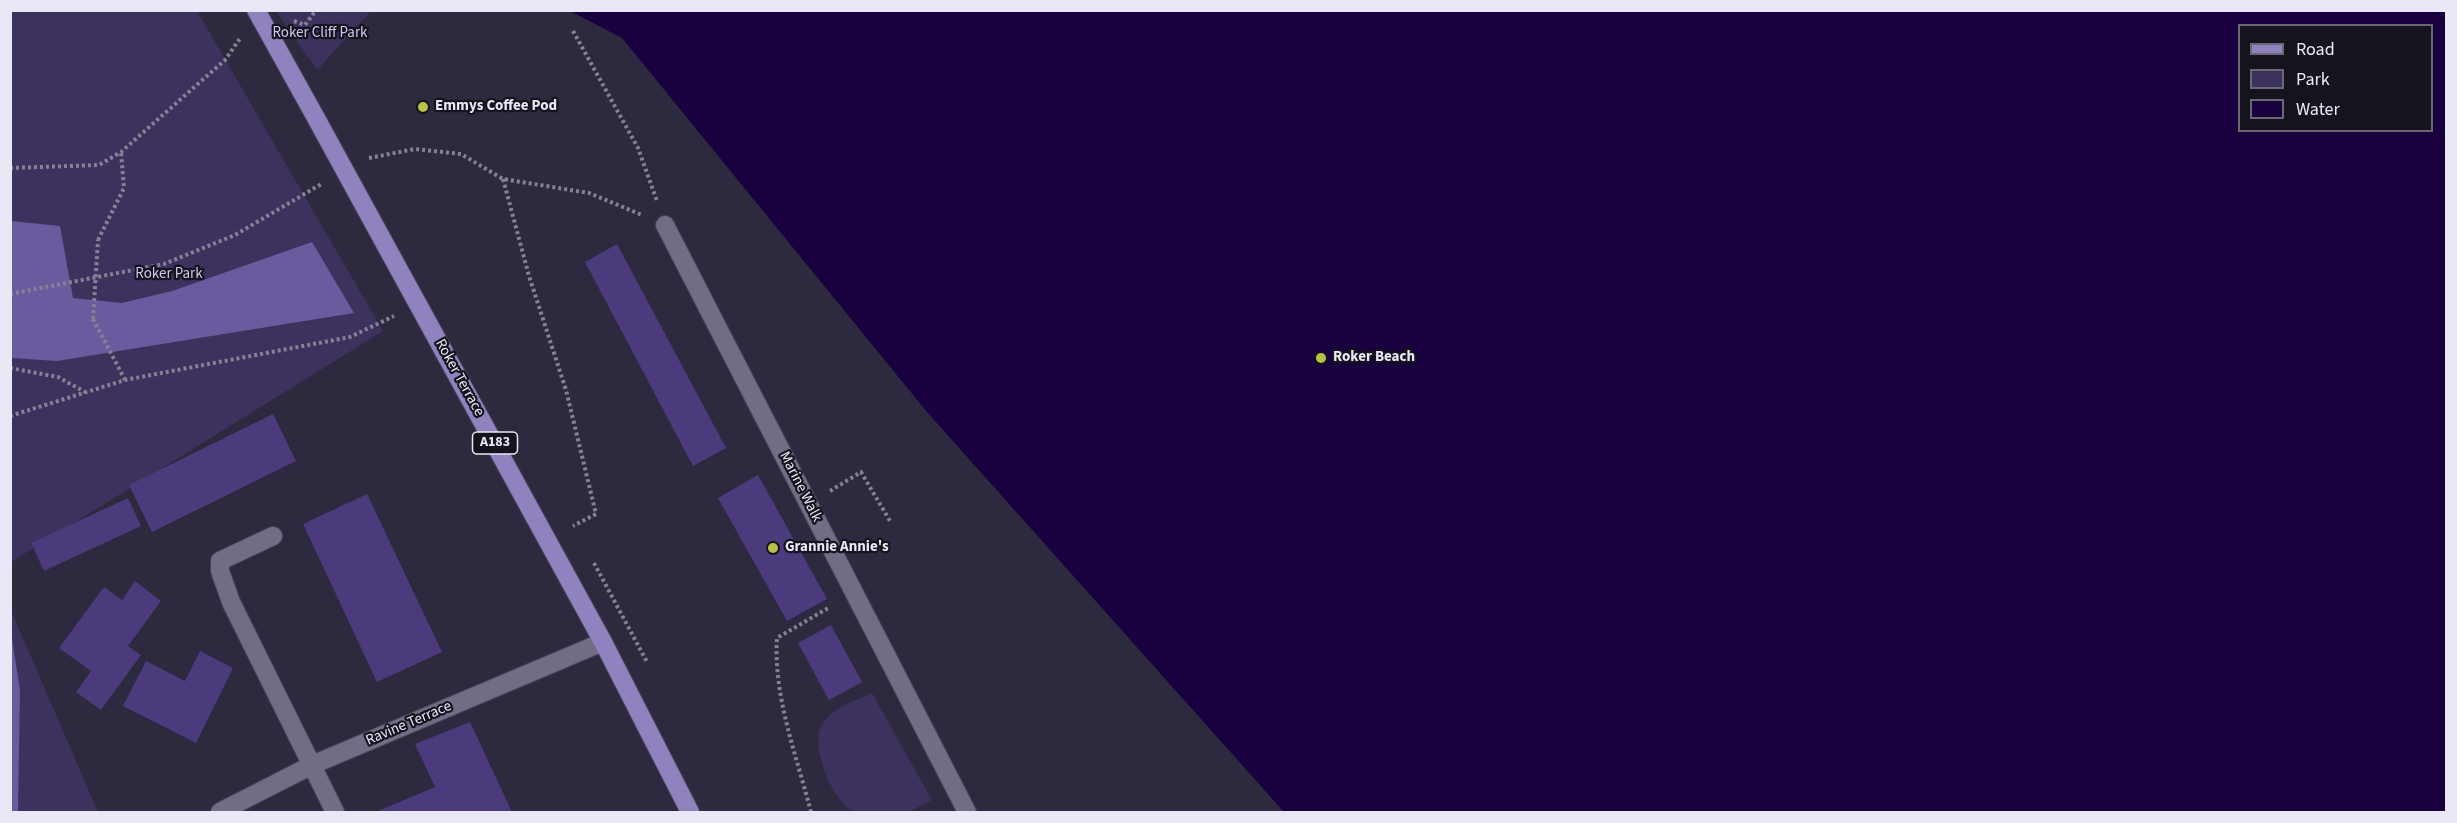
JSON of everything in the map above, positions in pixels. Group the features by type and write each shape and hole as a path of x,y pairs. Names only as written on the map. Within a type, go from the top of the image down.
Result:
{"main road":[{"name":"Roker Terrace","path":"256,12 603,642 690,813"}],"street":[{"name":"Marine Walk","path":"665,225 967,813"},
{"path":"273,536 220,561 220,571 231,602 335,813"},
{"name":"Ravine Terrace","path":"220,813 312,765 603,642"}],"path":[{"path":"288,19 305,25 316,10"},
{"path":"10,168 99,165 121,152 225,60 256,12"},
{"path":"573,31 638,147 665,225"},
{"path":"360,163 369,158 415,149 461,154 503,179 589,193 665,225"},
{"path":"121,152 124,188 98,240 93,319 125,380"},
{"path":"503,179 529,276 566,390 596,514 573,526"},
{"path":"10,294 164,264 235,235 330,180"},
{"path":"10,416 125,380 350,337 418,304"},
{"path":"10,368 58,377 85,392"},
{"path":"808,504 861,472 890,521"},
{"path":"811,813 781,695 776,656 777,638 854,593"}],"green space":[{"name":"Roker Park","path":"11,11 197,11 383,331 11,562"},
{"name":"Roker Cliff Park","path":"276,11 371,11 317,70"},
{"path":"10,608 98,812 11,812"},
{"path":"872,693 932,800 907,812 866,814 856,812 839,799 825,773 819,745 822,724 838,709"}],"shaded area":[{"path":"11,221 60,226 73,298 122,303 172,291 312,242 354,313 57,361 11,358"},
{"path":"10,626 20,690 18,812 10,812"}],"water":[{"name":"Roker Beach","path":"570,11 2446,11 2446,812 1284,812 927,412 622,38"}],"building":[{"path":"617,244 726,448 693,466 585,262"},
{"path":"273,414 296,461 152,532 129,485"},
{"name":"Grannie Annie's","path":"758,475 827,599 787,621 718,498"},
{"path":"367,494 442,652 377,682 303,524"},
{"path":"128,498 141,526 44,571 31,543"},
{"path":"135,581 161,601 128,646 141,655 101,710 76,692 91,671 59,648 104,587 122,600"},
{"path":"831,625 862,682 829,700 798,643"},
{"path":"200,651 233,668 196,743 123,706 146,661 185,681"},
{"path":"470,722 512,812 376,812 435,787 415,744"}],"place":[{"name":"Emmys Coffee Pod","path":"423,107"},
{"name":"Roker Beach","path":"1321,358"},
{"name":"Grannie Annie's","path":"773,548"}]}
